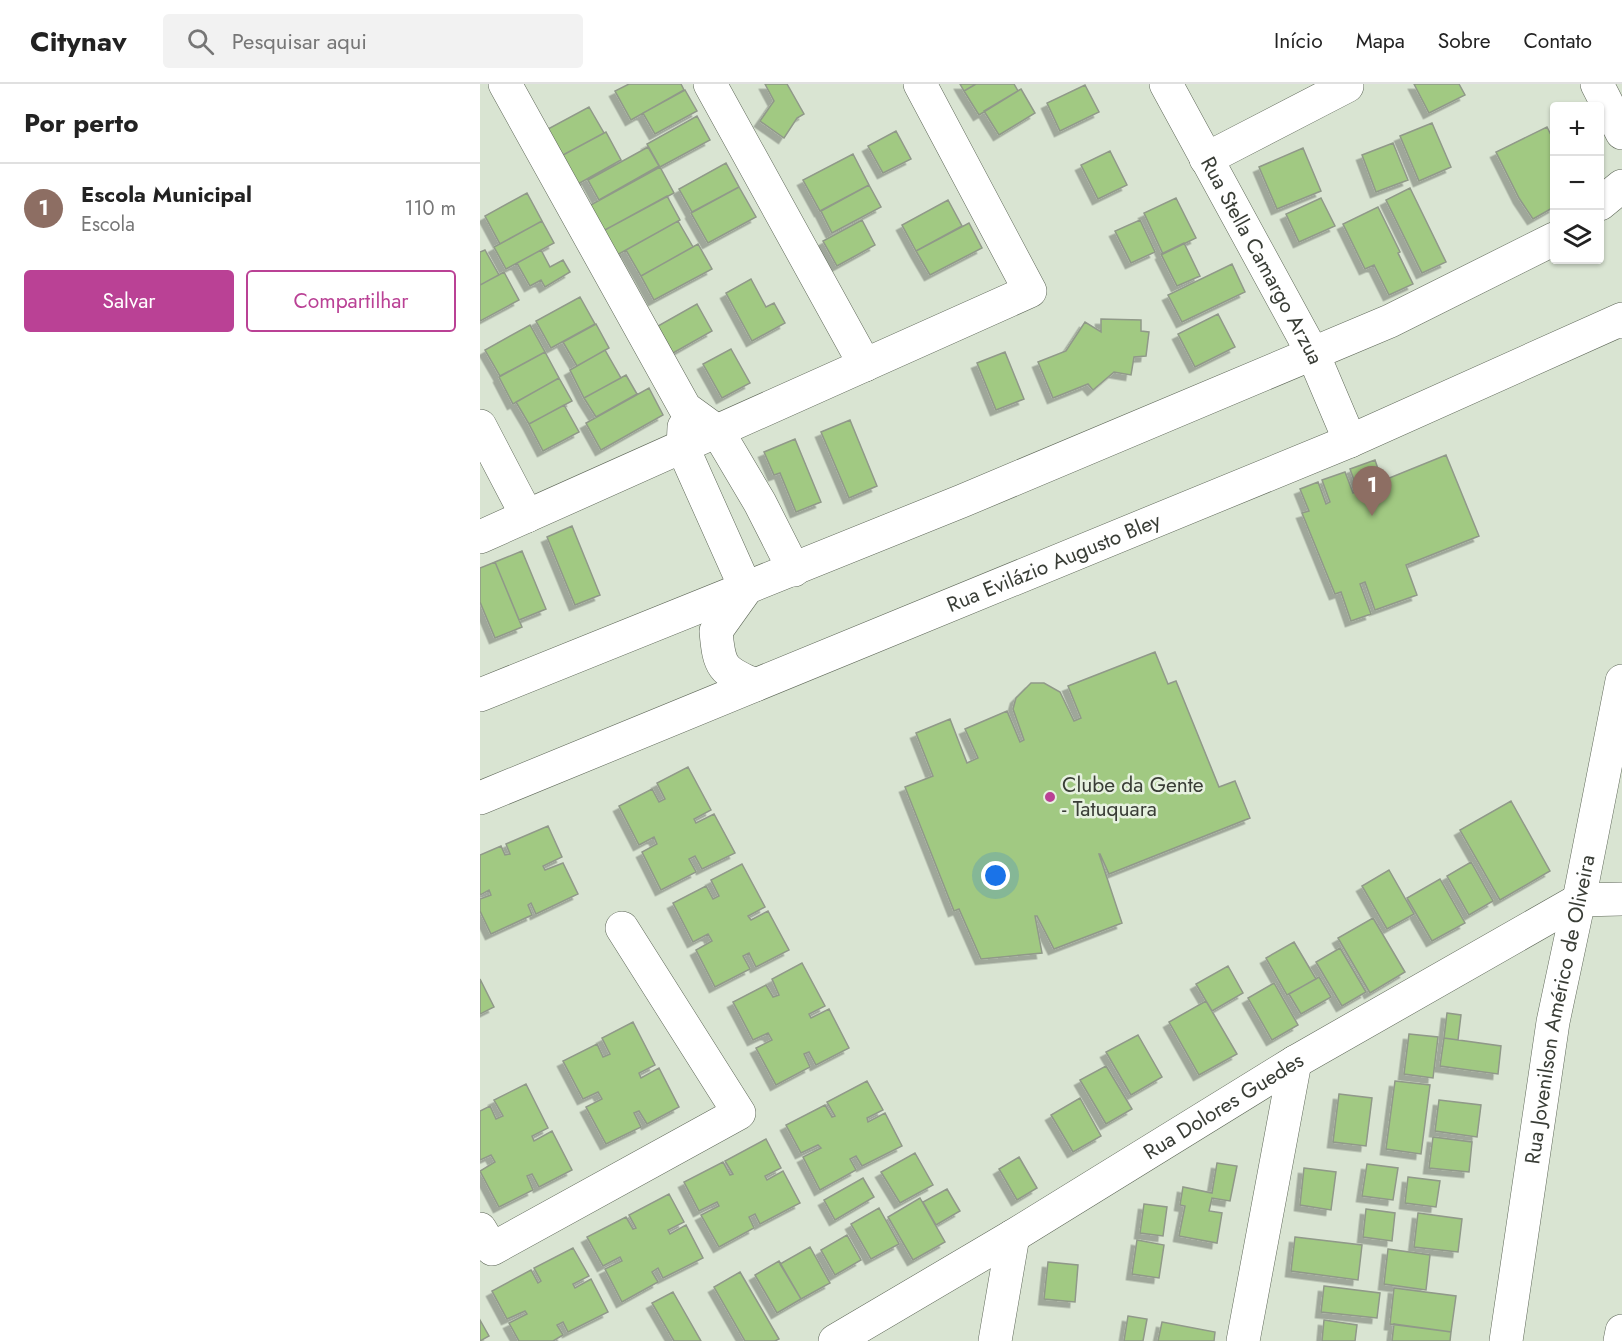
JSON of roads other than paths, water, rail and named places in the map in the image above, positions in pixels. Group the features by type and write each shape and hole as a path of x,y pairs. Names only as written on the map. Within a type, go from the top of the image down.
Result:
{"street":[{"path":"505,84 685,408 718,432 760,503 794,570"},
{"path":"710,84 866,365"},
{"path":"480,537 1030,291 920,84"},
{"name":"Rua Stella Camargo Arzua","path":"1166,84 1313,354 1350,441"},
{"path":"1598,84 1622,133"},
{"path":"1206,159 1347,86"},
{"path":"1604,200 1622,186"},
{"path":"480,695 794,570 1313,354 1390,321 1550,241"},
{"name":"Rua Evilázio Augusto Bley","path":"480,798 1350,441 1621,321"},
{"path":"685,408 683,448 746,589"},
{"path":"480,426 528,516"},
{"path":"746,589 716,631 718,655 730,674 755,685"},
{"name":"Rua Jovenilson Américo de Oliveira","path":"1506,1341 1553,1022 1622,681"},
{"name":"Rua Dolores Guedes","path":"835,1341 1012,1236 1295,1062 1579,900 1622,899"},
{"path":"480,1229 492,1249 739,1113 622,928"},
{"path":"1243,1341 1295,1062"},
{"path":"994,1341 1012,1236"},
{"path":"1620,1341 1622,1330"}],"place":[{"name":"Escola Municipal","path":"1372,516"},
{"name":"Clube da Gente - Tatuquara","path":"1050,797"}]}
